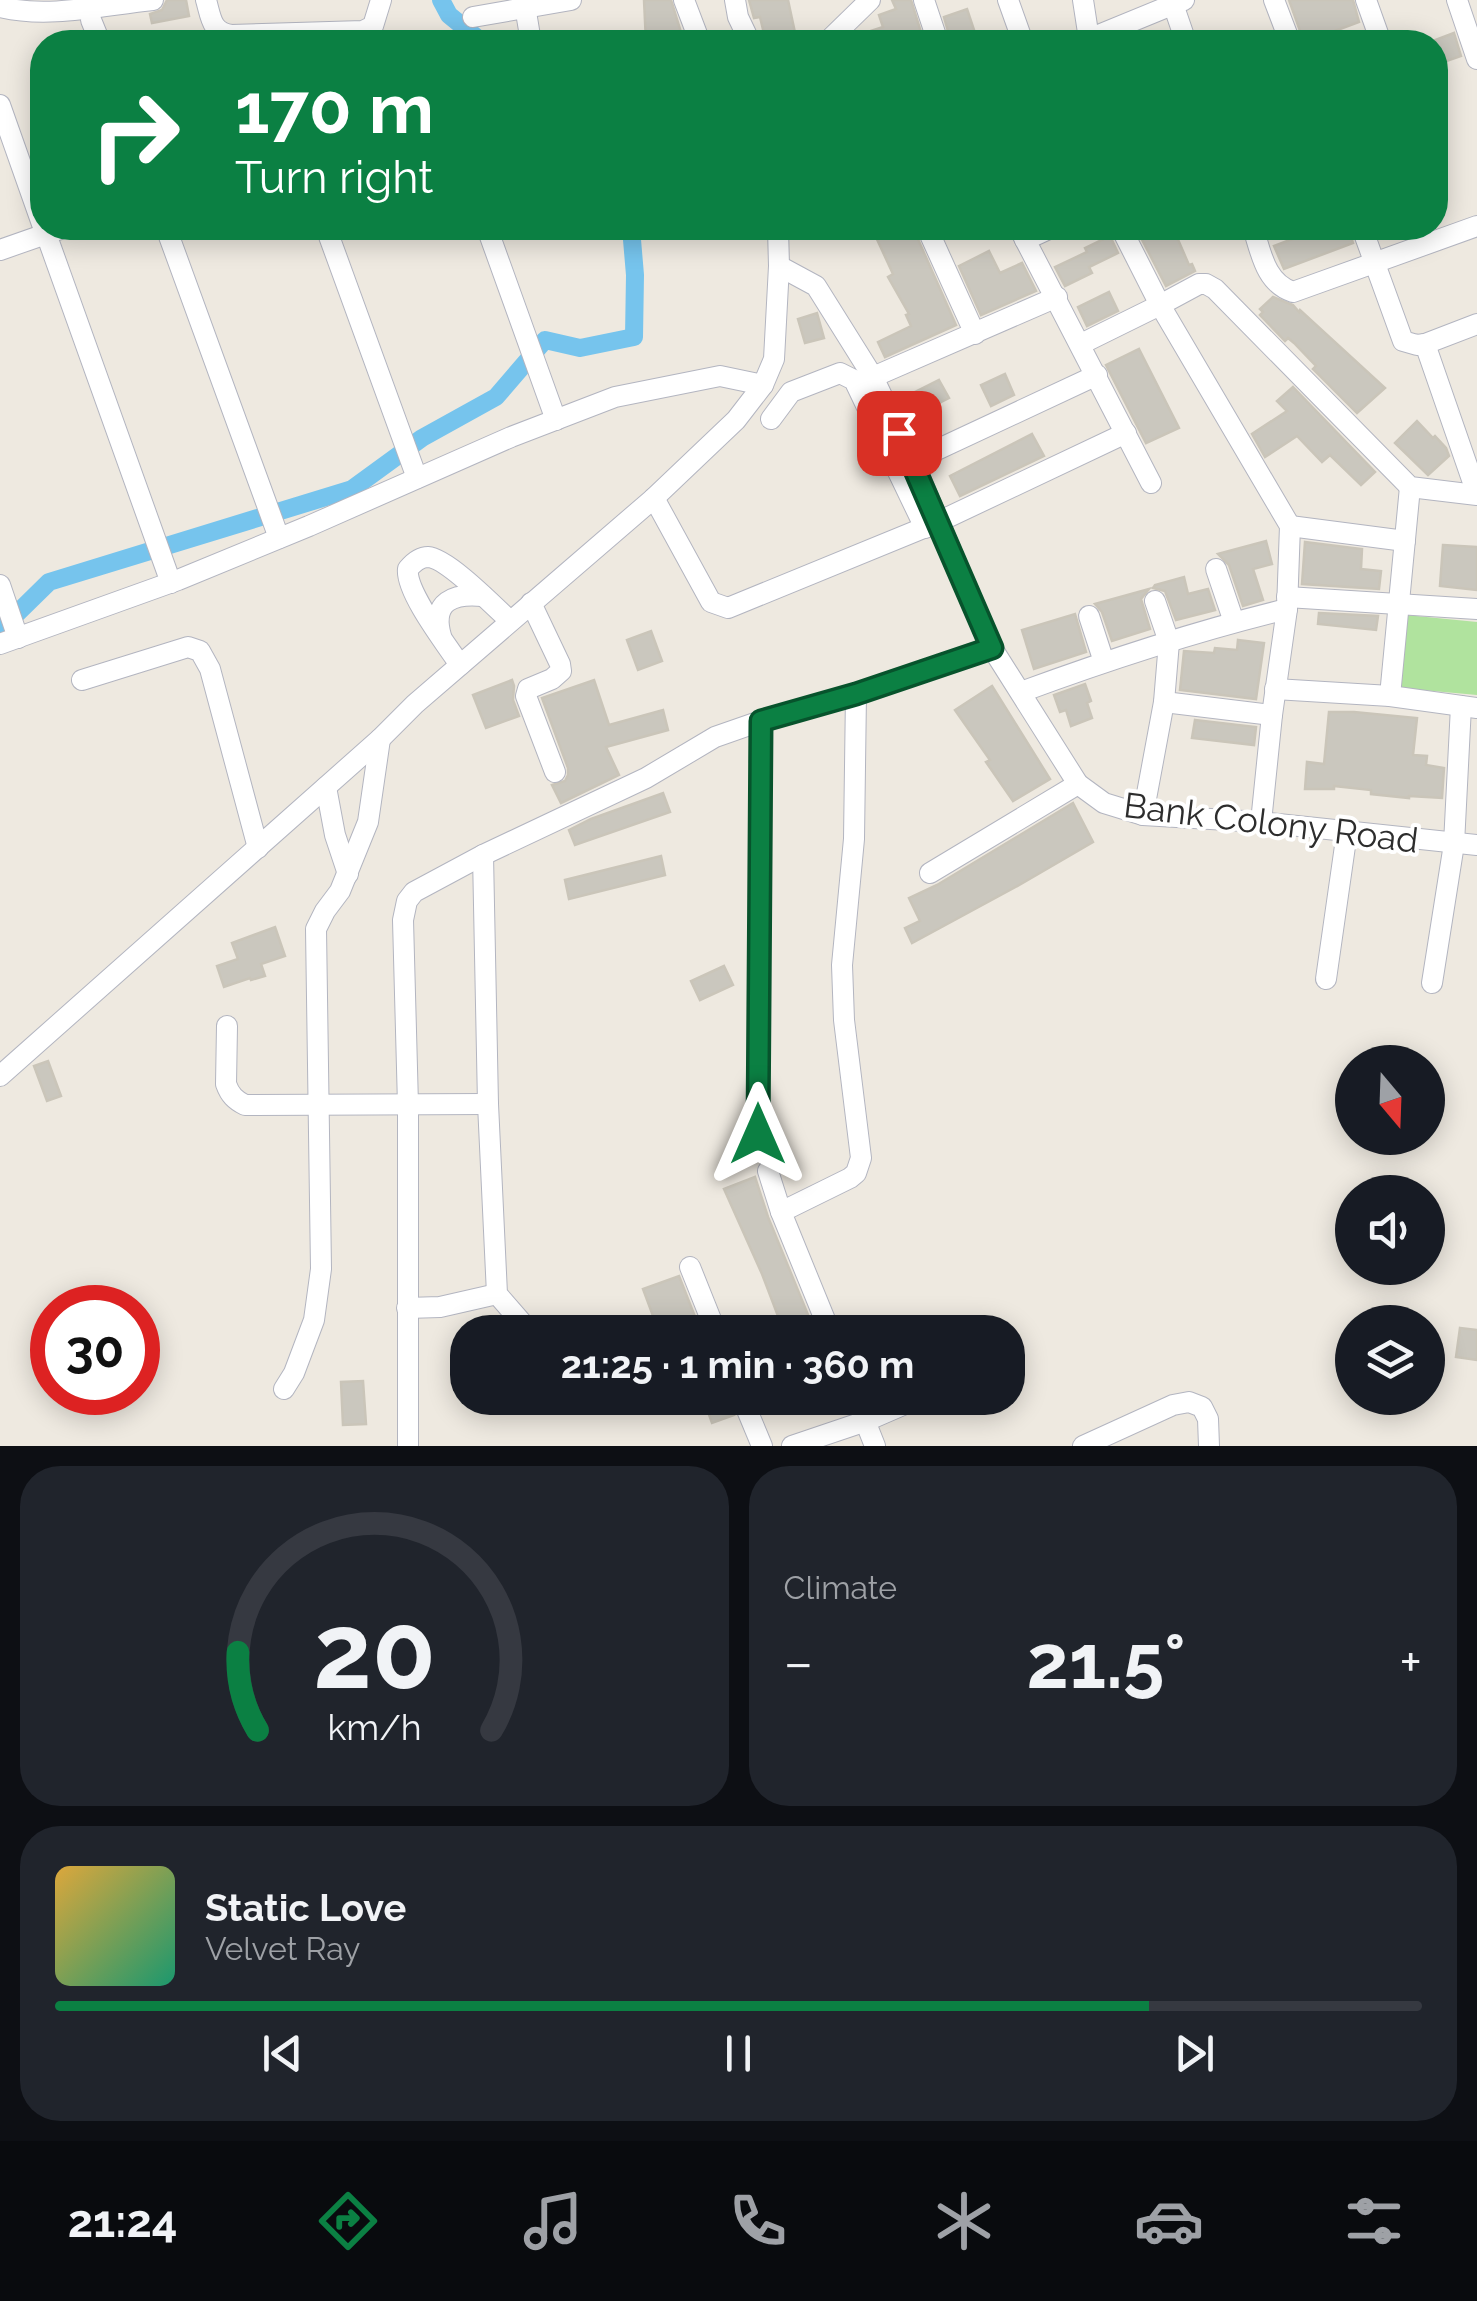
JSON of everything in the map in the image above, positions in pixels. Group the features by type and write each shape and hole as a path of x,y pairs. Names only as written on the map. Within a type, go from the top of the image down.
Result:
{"street":[{"path":"0,8 44,12 153,0"},
{"path":"206,0 217,30"},
{"path":"367,30 374,26 381,0"},
{"path":"473,17 524,4 570,0"},
{"path":"684,0 695,30"},
{"path":"735,0 743,30"},
{"path":"853,30 870,0"},
{"path":"924,0 934,30"},
{"path":"1008,0 1019,30"},
{"path":"1083,0 1087,30"},
{"path":"1274,0 1285,30"},
{"path":"1366,0 1376,30"},
{"path":"1457,0 1477,59"},
{"path":"1114,30 1178,2 1184,30"},
{"path":"524,4 529,30"},
{"path":"91,20 95,30"},
{"path":"0,105 30,180"},
{"path":"1448,236 1477,226"},
{"path":"0,250 30,237"},
{"path":"53,240 170,583"},
{"path":"170,240 279,538"},
{"path":"330,240 417,478"},
{"path":"491,240 556,420"},
{"path":"0,1076 415,704 654,498 736,420 764,385 774,359 782,240"},
{"path":"932,240 975,334"},
{"path":"1025,240 1151,483"},
{"path":"1128,240 1160,305 1290,526 1287,603 1261,822"},
{"path":"1258,240 1275,283 1293,292 1437,240"},
{"path":"1367,240 1403,341 1417,346 1477,324"},
{"name":"Bank Colony Road","path":"779,266 816,286 873,376 912,461 932,525 992,648 1078,784 1104,803 1142,816 1261,822 1477,845"},
{"path":"1081,344 1199,284 1206,284 1410,487 1477,494 1425,344"},
{"path":"873,376 1056,297"},
{"path":"771,419 790,392 840,373 854,380 932,525"},
{"path":"912,461 1096,375"},
{"path":"0,585 9,641 170,583 511,437 616,398 720,376 764,385"},
{"path":"654,498 711,602 728,608 932,525 1126,433"},
{"path":"1390,696 1410,487"},
{"path":"1290,526 1405,541"},
{"path":"460,665 406,578 408,568 417,560 428,557 439,561 510,621"},
{"path":"1216,569 1234,622"},
{"path":"442,638 440,610 464,594 483,596"},
{"path":"1142,816 1164,702 1169,642 1155,601"},
{"path":"531,603 561,671 552,680 528,690 526,696 554,772"},
{"path":"1021,692 1287,603 1399,603 1477,609"},
{"path":"1089,616 1104,662"},
{"path":"82,680 188,647 200,651 210,669 258,848"},
{"path":"408,1446 404,912 414,892 646,778 715,737 992,648"},
{"path":"1275,689 1390,696 1469,707 1454,844 1432,983"},
{"path":"781,1212 850,1178 860,1166 842,964 854,839 856,694"},
{"path":"1164,702 1272,716"},
{"path":"758,1134 761,721"},
{"path":"284,1389 314,1320 321,1269 316,930 348,874 368,822 380,739"},
{"path":"930,874 1078,784"},
{"path":"326,787 335,836 348,874"},
{"path":"1326,978 1348,832"},
{"path":"483,855 497,1294 515,1315"},
{"path":"226,1026 226,1084 236,1100 245,1105 488,1104"},
{"path":"768,1172 823,1315"},
{"path":"690,1267 709,1315"},
{"path":"407,1308 440,1308 497,1294"},
{"path":"1083,1446 1189,1402 1202,1408 1208,1419 1208,1446"},
{"path":"749,1415 762,1446"},
{"path":"863,1415 876,1446"},
{"path":"792,1446 880,1415"}],"green space":[{"path":"1406,615 1477,622 1477,695 1400,688"}],"building":[{"path":"167,0 186,0 189,16 152,23 150,14 162,10"},
{"path":"644,0 671,0 680,30 645,30"},
{"path":"749,0 788,0 794,30 763,30 760,17 754,18"},
{"path":"892,0 911,0 920,30 874,30 883,27 879,15 896,9"},
{"path":"1289,0 1353,0 1359,22 1337,30 1300,30"},
{"path":"967,9 974,30 948,30 944,17"},
{"path":"1454,33 1461,56 1448,60 1448,35"},
{"path":"877,240 918,240 956,325 885,357 878,342 911,326 906,315 909,314 888,277 893,274"},
{"path":"1112,240 1118,253 1089,267 1092,273 1065,286 1055,267 1087,252 1085,248"},
{"path":"1142,240 1178,240 1189,265 1192,264 1195,271 1166,286"},
{"path":"1290,240 1353,243 1284,269 1274,246"},
{"path":"989,251 1000,273 1022,263 1036,291 981,315 959,266"},
{"path":"1109,292 1118,311 1087,326 1078,307"},
{"path":"1273,297 1300,310 1385,388 1357,413 1313,369 1316,366 1294,343 1288,338 1285,341 1260,315 1260,309"},
{"path":"817,313 824,338 805,343 798,319"},
{"path":"1139,349 1179,428 1146,443 1106,365"},
{"path":"1005,374 1014,395 991,406 981,385"},
{"path":"939,380 949,398 917,414 907,396"},
{"path":"1293,387 1375,472 1361,485 1330,455 1322,462 1297,436 1265,457 1252,434 1287,411 1277,401"},
{"path":"1417,421 1446,448 1449,456 1428,475 1395,443"},
{"path":"1032,434 1044,456 960,496 950,476"},
{"path":"1266,541 1272,564 1253,569 1263,600 1243,606 1229,565 1218,554"},
{"path":"1305,542 1362,549 1361,569 1381,571 1379,589 1302,584"},
{"path":"1443,545 1477,547 1477,590 1440,586"},
{"path":"1184,577 1188,594 1208,589 1215,610 1176,620 1165,591 1153,588"},
{"path":"1149,589 1141,599 1150,629 1112,641 1102,612 1095,604"},
{"path":"1319,613 1378,616 1376,630 1318,624"},
{"path":"1075,614 1086,652 1034,669 1022,630"},
{"path":"651,631 662,661 638,670 627,640"},
{"path":"1238,640 1264,643 1256,699 1180,690 1184,651 1237,650"},
{"path":"512,680 519,716 486,728 473,695"},
{"path":"594,680 609,725 663,710 668,730 606,747 619,775 561,803 552,785 565,781 568,768 542,698"},
{"path":"1085,684 1092,718 1071,726 1066,710 1060,712 1054,695"},
{"path":"992,686 1050,779 1013,801 955,710"},
{"path":"1329,712 1417,718 1413,755 1427,756 1426,765 1444,768 1442,798 1371,794 1371,790 1334,786 1305,789 1307,762 1324,764"},
{"path":"1195,720 1256,727 1254,745 1192,738"},
{"path":"663,793 670,812 575,845 569,830"},
{"path":"1073,803 1093,842 912,943 905,928 920,921 909,898"},
{"path":"661,856 665,875 569,899 565,880"},
{"path":"275,927 285,956 261,964 265,976 224,987 217,966 238,959 232,943"},
{"path":"724,966 733,985 700,1000 691,981"},
{"path":"48,1061 61,1096 47,1101 34,1066"},
{"path":"755,1177 808,1315 778,1315 724,1189"},
{"path":"679,1276 694,1315 653,1315 643,1289"},
{"path":"1460,1328 1477,1330 1477,1360 1456,1357"},
{"path":"363,1381 366,1424 343,1425 341,1382"},
{"path":"709,1415 734,1415 712,1423"}],"waterway":[{"path":"441,0 449,15 467,30"},
{"path":"0,630 49,582 352,489 422,438 496,397 545,340 580,348 634,337 632,240"}],"route":[{"path":"758,1134 761,721 992,648 899,433"}]}
